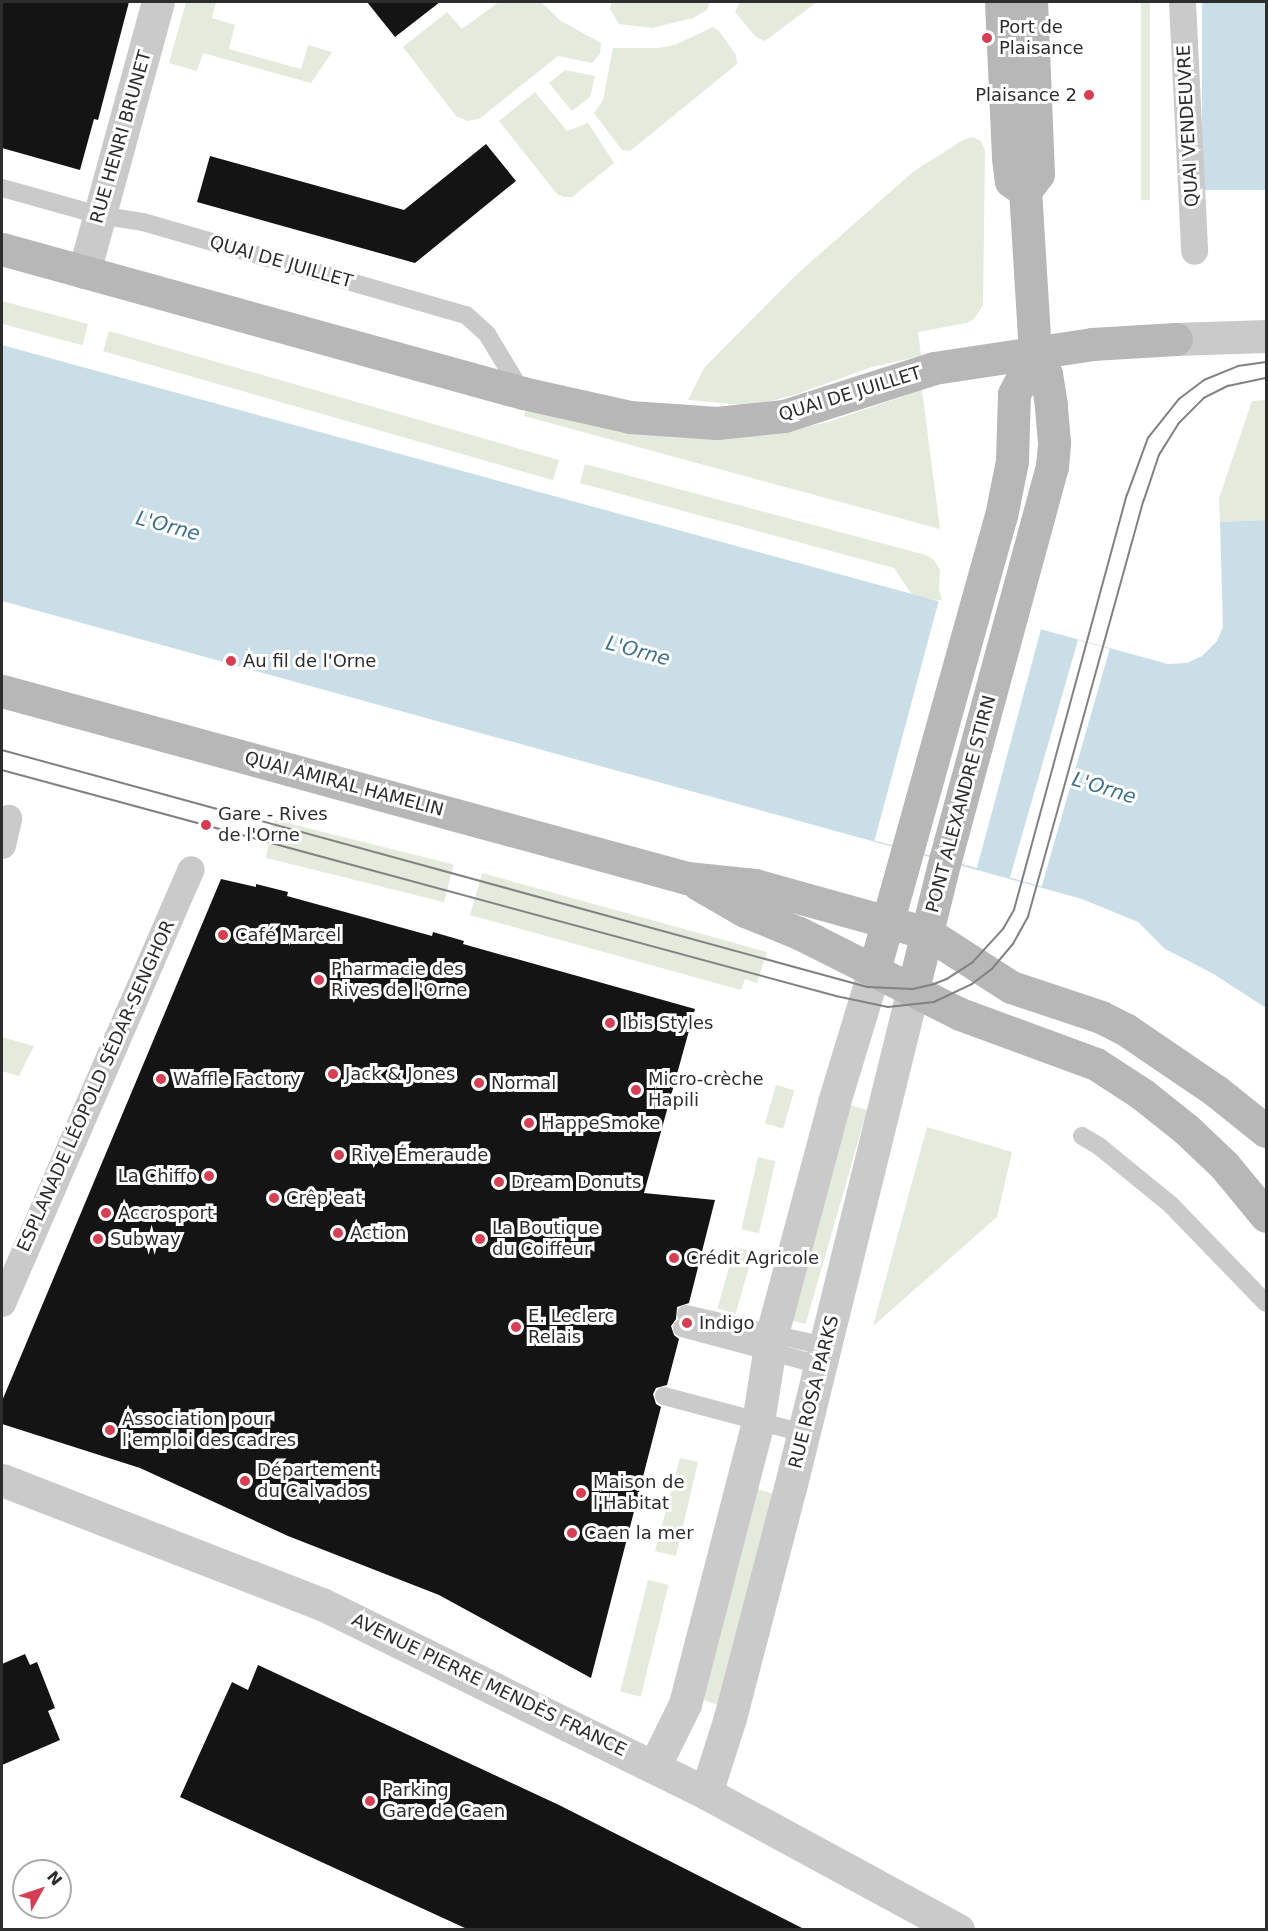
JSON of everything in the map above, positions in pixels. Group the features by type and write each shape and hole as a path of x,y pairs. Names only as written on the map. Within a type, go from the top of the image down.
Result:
{"main road":[{"path":"1001,2 1005,96 1022,159 1038,174 1025,191 1035,353"},
{"path":"1022,159 1031,2"},
{"name":"QUAI DE JUILLET","path":"2,249 523,393 630,417 717,423 748,421 807,411 934,368 1092,344 1176,339"},
{"name":"PONT ALEXANDRE STIRN","path":"874,970 975,609 1009,478 1014,393 1035,353"},
{"name":"PONT ALEXANDRE STIRN","path":"913,989 945,860 1052,467 1054,442 1051,405 1046,374 1035,353"},
{"name":"QUAI AMIRAL HAMELIN","path":"2,691 687,878 755,885 927,933 1011,987 1101,1017 1125,1029 1216,1091 1266,1131"},
{"name":"QUAI AMIRAL HAMELIN","path":"687,878 745,911 800,933 960,1014 1078,1055 1113,1074 1186,1129 1224,1165 1266,1216"}],"street":[{"name":"RUE HENRI BRUNET","path":"84,272 158,2"},
{"name":"QUAI VENDEUVRE","path":"1182,2 1194,251"},
{"path":"1176,339 1266,336"},
{"path":"2,845 8,818"},
{"name":"ESPLANADE LÉOPOLD SÉDAR-SENGHOR","path":"2,1303 190,870"},
{"path":"654,1767 685,1704 758,1422 770,1343 834,1102 874,970"},
{"name":"RUE ROSA PARKS","path":"706,1793 730,1718 823,1355 913,989"},
{"name":"AVENUE PIERRE MENDÈS FRANCE","path":"2,1480 322,1604 706,1793 958,1929"}],"lane":[{"name":"QUAI DE JUILLET","path":"2,188 99,215 143,222 466,315 487,334 523,393"},
{"path":"1082,1136 1100,1147 1171,1205 1266,1303"},
{"path":"684,1321 823,1355"},
{"path":"664,1396 803,1433"}],"shaded area":[{"path":"186,2 216,2 212,18 235,25 229,49 301,69 308,45 332,52 311,83 203,53 197,71 169,63"},
{"path":"499,2 541,2 561,21 601,43 600,54 592,63 558,56 479,119 467,121 456,116 403,47 447,12 462,29"},
{"path":"612,2 710,2 707,10 693,18 652,28 619,24 610,9"},
{"path":"740,2 817,2 765,41 756,37 735,12"},
{"path":"1141,2 1150,2 1150,200 1141,200"},
{"path":"713,27 719,31 736,55 737,64 630,151 622,150 594,113 603,100 613,48 658,48 675,45"},
{"path":"565,70 595,76 590,97 572,111 549,83"},
{"path":"535,92 567,131 588,123 614,163 572,197 557,194 499,121"},
{"path":"973,137 981,141 985,151 983,305 974,319 967,323 918,332 921,356 872,367 794,395 752,406 688,400 704,368 796,275 913,172 963,140"},
{"path":"2,301 88,324 82,345 2,324"},
{"path":"109,331 559,460 553,480 103,351"},
{"path":"922,390 940,529 524,416 527,406 693,434 769,435 828,422"},
{"path":"1266,400 1266,520 1220,522 1219,498 1252,401"},
{"path":"585,464 926,555 934,560 940,570 939,589 942,601 913,596 894,568 580,483"},
{"path":"275,820 454,865 444,902 266,858"},
{"path":"482,873 767,952 757,983 745,979 741,990 470,915"},
{"path":"2,1037 34,1046 19,1076 2,1071"},
{"path":"776,1085 794,1090 783,1129 765,1123"},
{"path":"843,1103 867,1110 806,1324 782,1317"},
{"path":"927,1127 1012,1152 997,1217 873,1326"},
{"path":"758,1157 776,1161 759,1233 741,1229"},
{"path":"735,1247 753,1252 736,1314 717,1309"},
{"path":"680,1458 698,1462 676,1556 655,1551"},
{"path":"755,1488 779,1496 721,1706 701,1699"},
{"path":"648,1580 668,1585 641,1697 620,1692"}],"water":[{"path":"1202,2 1266,2 1266,190 1202,190"},
{"name":"L'Orne","path":"2,345 1168,664 1187,663 1202,656 1217,641 1223,627 1220,522 1266,520 1266,1008 1212,973 1165,949 1138,922 1082,899 2,601"}],"pier":[{"path":"939,600 1041,627 977,868 875,841"},
{"path":"1078,640 1110,649 1042,887 1010,877"}],"building":[{"path":"2,2 129,2 98,120 94,119 80,170 2,148"},
{"path":"367,2 440,2 395,37"},
{"path":"486,144 516,181 415,263 197,202 210,156 404,210"},
{"path":"221,879 288,892 287,896 432,936 433,932 464,941 463,944 695,1009 644,1193 715,1200 689,1303 677,1307 676,1319 671,1326 674,1335 679,1339 667,1385 656,1388 653,1394 656,1404 661,1407 591,1678 439,1595 288,1536 140,1468 2,1424 2,1401"},
{"path":"25,1654 30,1665 37,1662 55,1708 48,1711 60,1740 2,1765 2,1664"},
{"name":"Parking Gare de Caen","path":"258,1665 559,1805 804,1929 467,1929 180,1797 232,1682 248,1690"}],"tram line":[{"path":"2,750 868,987 913,989 934,984 947,979 972,963 1003,929 1014,910 1127,495 1148,438 1179,399 1204,380 1238,366 1266,362"},
{"path":"2,770 836,996 888,1007 934,1002 972,984 992,969 1013,944 1028,917 1144,500 1159,455 1178,424 1204,398 1228,386 1266,378"}],"place":[{"name":"Port de Plaisance","path":"987,38"},
{"name":"Plaisance 2","path":"1089,95"},
{"name":"Au fil de l'Orne","path":"231,661"},
{"name":"Gare - Rives de l'Orne","path":"206,825"},
{"name":"Café Marcel","path":"223,935"},
{"name":"Pharmacie des Rives de l'Orne","path":"319,980"},
{"name":"Ibis Styles","path":"610,1023"},
{"name":"Jack & Jones","path":"333,1074"},
{"name":"Waffle Factory","path":"161,1079"},
{"name":"Normal","path":"479,1083"},
{"name":"Micro-crèche Hapili","path":"636,1090"},
{"name":"HappeSmoke","path":"529,1123"},
{"name":"Rive Émeraude","path":"339,1155"},
{"name":"La Chiffo","path":"209,1176"},
{"name":"Dream Donuts","path":"499,1182"},
{"name":"Crêp'eat","path":"274,1198"},
{"name":"Accrosport","path":"106,1213"},
{"name":"Action","path":"338,1233"},
{"name":"Subway","path":"98,1239"},
{"name":"La Boutique du Coiffeur","path":"480,1239"},
{"name":"Crédit Agricole","path":"674,1258"},
{"name":"Indigo","path":"687,1323"},
{"name":"E. Leclerc Relais","path":"516,1327"},
{"name":"Association pour l'emploi des cadres","path":"110,1430"},
{"name":"Département du Calvados","path":"245,1481"},
{"name":"Maison de l'Habitat","path":"581,1493"},
{"name":"Caen la mer","path":"572,1533"},
{"name":"Parking Gare de Caen","path":"370,1801"}]}
